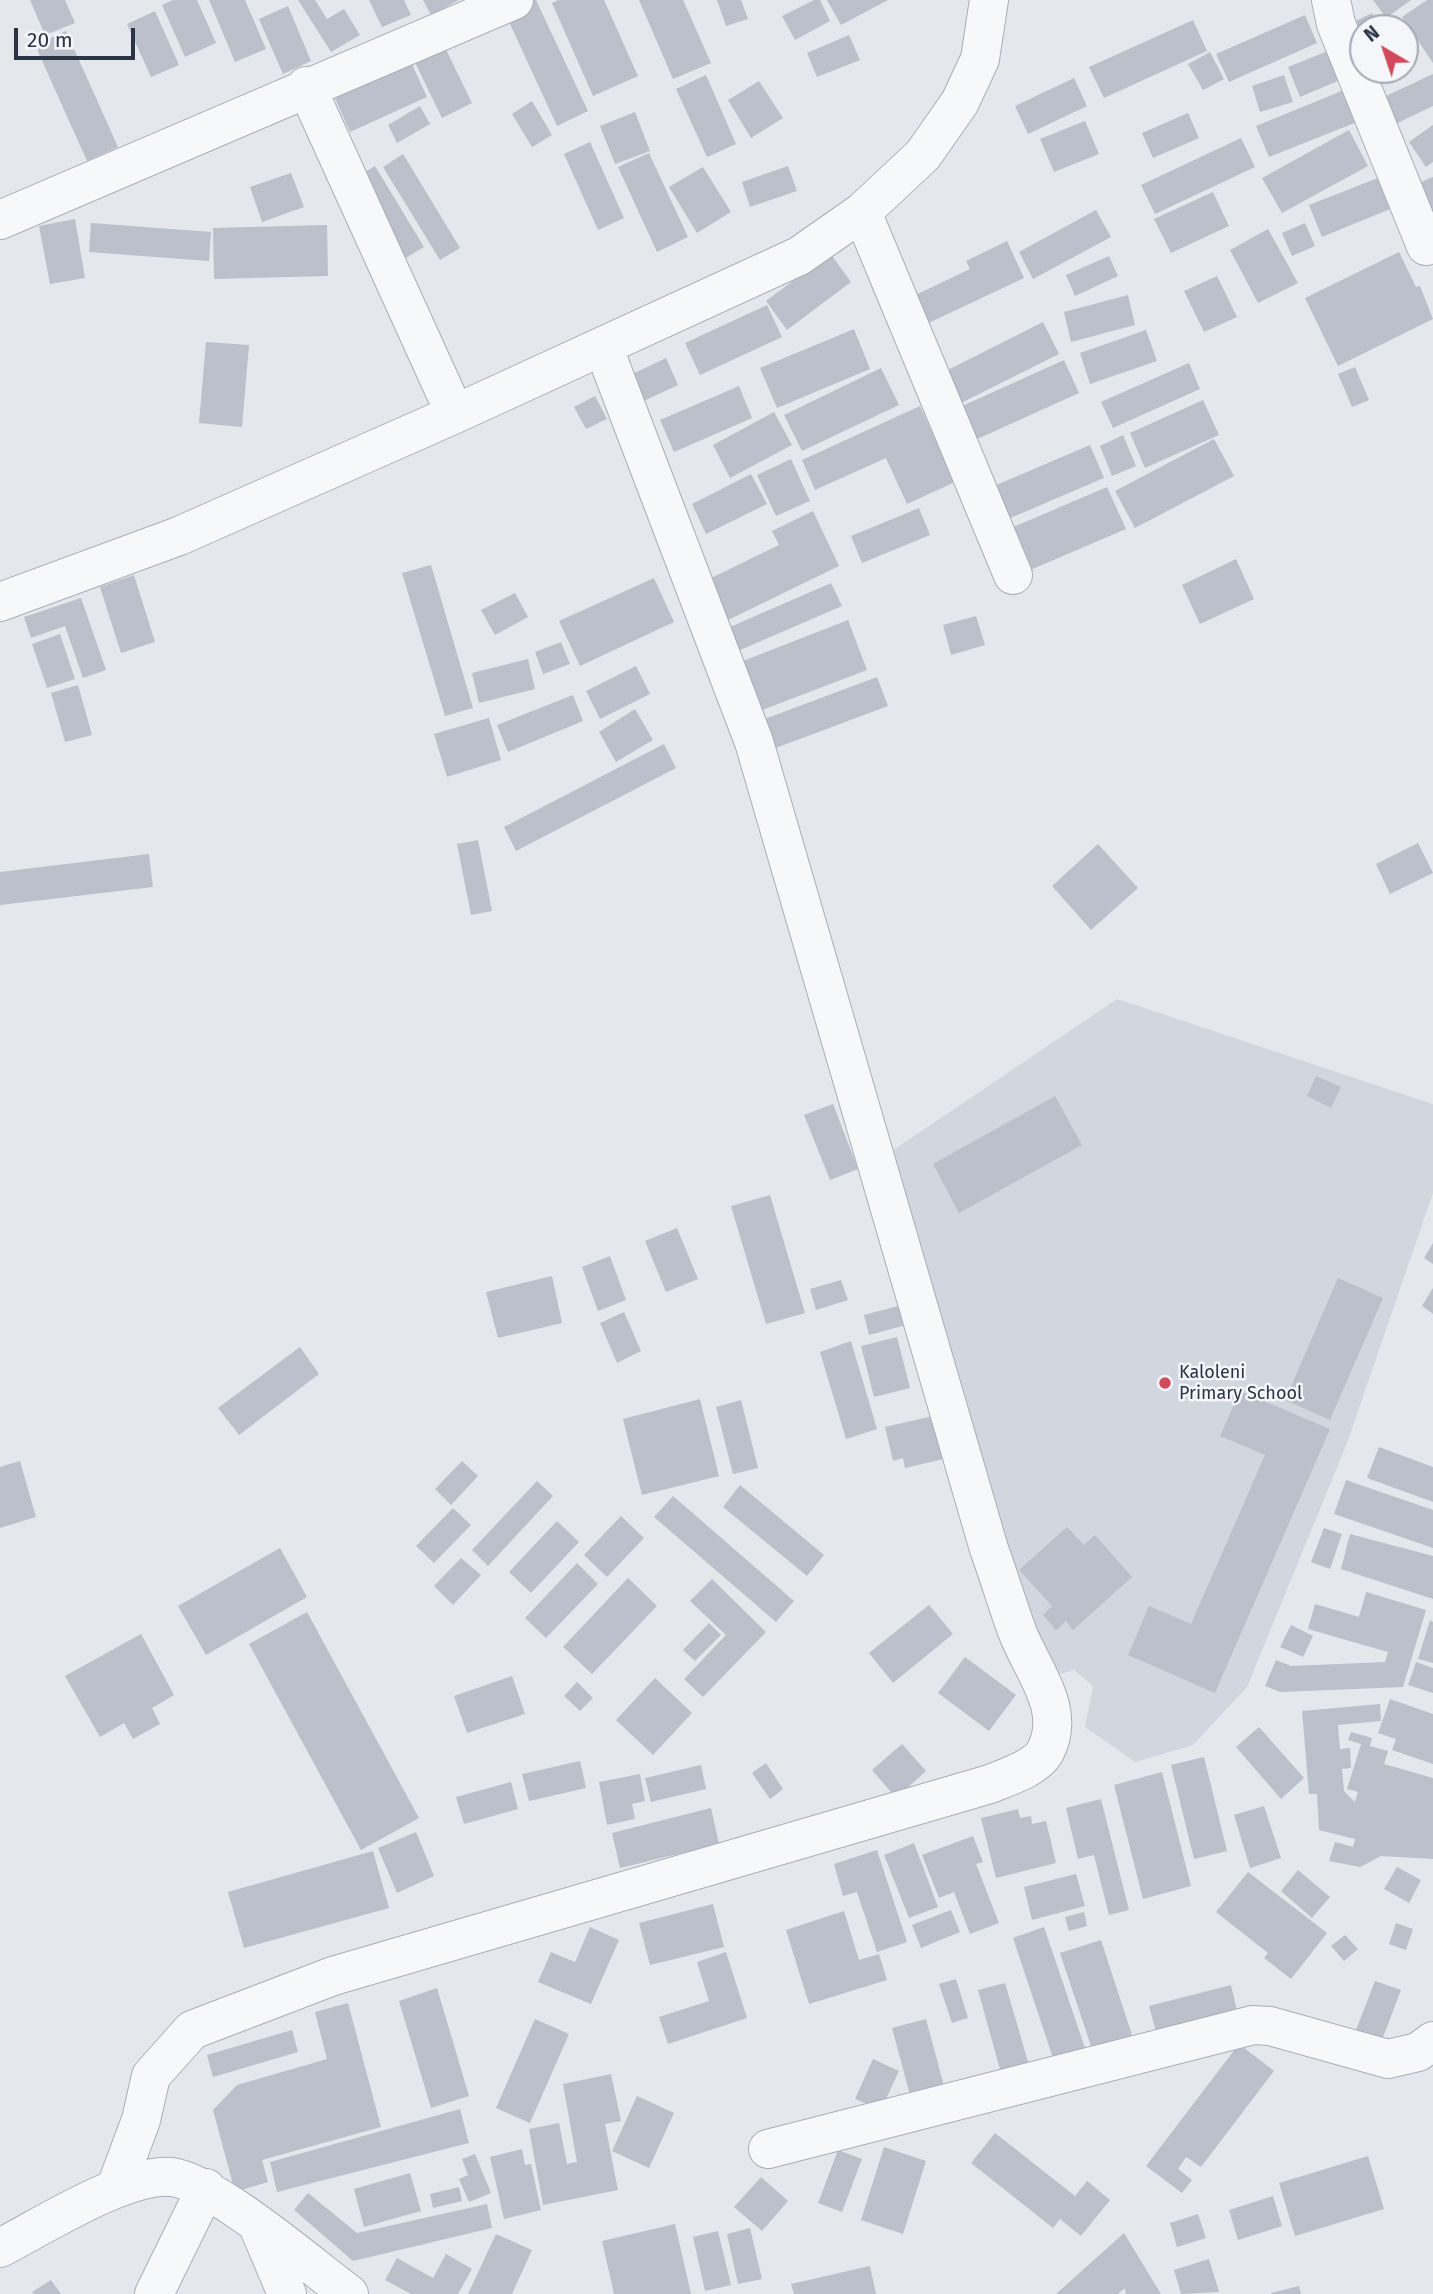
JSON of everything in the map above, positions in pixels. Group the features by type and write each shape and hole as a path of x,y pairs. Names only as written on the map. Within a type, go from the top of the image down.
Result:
{"street":[{"path":"0,220 306,86 514,0"},
{"path":"0,602 179,536 455,414 799,256 862,212 923,155 960,102 980,59 989,0"},
{"path":"1331,0 1336,24 1426,246"},
{"path":"306,86 455,414"},
{"path":"862,212 1013,575"},
{"path":"116,2187 141,2120 151,2076 192,2030 333,1976 990,1784 1020,1772 1044,1754 1053,1726 1047,1692 1018,1634 989,1549 754,742 603,346"},
{"path":"768,2149 1253,2025 1277,2028 1388,2059 1418,2052 1433,2041"},
{"path":"0,2248 116,2187 170,2177 206,2188 349,2294"},
{"path":"154,2294 206,2188"},
{"path":"259,2227 287,2294"}],"shaded area":[{"path":"1117,999 1433,1104 1433,1193 1347,1443 1247,1687 1193,1745 1135,1762 1085,1727 1093,1686 1074,1670 1053,1676 1037,1647 892,1151"}],"building":[{"path":"30,0 65,0 75,23 45,35"},
{"path":"173,0 197,0 216,43 185,57 162,5"},
{"path":"209,0 245,0 266,49 235,62"},
{"path":"298,0 315,0 327,19 344,9 360,35 331,52"},
{"path":"369,0 404,0 411,15 382,27"},
{"path":"423,0 459,0 431,15"},
{"path":"536,0 588,111 557,126 505,13"},
{"path":"558,0 604,0 638,76 593,96 552,3"},
{"path":"639,0 683,0 711,63 673,79"},
{"path":"717,0 741,0 748,19 726,26"},
{"path":"814,0 820,0 830,21 795,40 782,16"},
{"path":"827,0 888,0 841,25"},
{"path":"1373,0 1411,0 1392,14 1383,14"},
{"path":"1427,0 1433,0 1433,63 1419,42 1419,14 1406,14"},
{"path":"288,6 311,61 283,74 259,19"},
{"path":"155,11 179,65 151,77 127,24"},
{"path":"1305,15 1317,43 1229,82 1216,54"},
{"path":"1193,20 1207,51 1104,98 1089,67"},
{"path":"66,31 118,147 87,161 35,45"},
{"path":"438,33 472,103 442,118 408,48"},
{"path":"849,35 860,60 817,77 807,53"},
{"path":"405,49 427,97 350,132 328,83"},
{"path":"1328,51 1340,80 1300,97 1288,67"},
{"path":"1210,52 1224,79 1203,90 1188,64"},
{"path":"1433,74 1433,106 1385,129 1373,102 1412,84 1419,84 1419,81"},
{"path":"706,75 736,144 707,157 676,89"},
{"path":"1284,75 1293,102 1260,112 1252,86"},
{"path":"1074,78 1087,106 1028,134 1015,106"},
{"path":"759,81 783,118 751,138 728,100"},
{"path":"1349,88 1362,120 1269,157 1256,126"},
{"path":"532,101 552,135 532,147 512,114"},
{"path":"420,106 430,124 397,143 388,125"},
{"path":"635,112 650,151 615,164 600,126"},
{"path":"1188,113 1199,138 1153,158 1142,133"},
{"path":"1085,121 1099,154 1054,172 1040,139"},
{"path":"1433,125 1433,162 1426,167 1409,142"},
{"path":"1349,130 1368,166 1282,213 1262,178"},
{"path":"1241,138 1255,167 1155,214 1141,185"},
{"path":"590,142 624,218 598,230 564,154"},
{"path":"649,153 688,237 657,252 618,167"},
{"path":"403,154 460,248 440,260 383,167"},
{"path":"375,166 424,247 399,262 351,180"},
{"path":"788,166 797,191 750,207 742,182"},
{"path":"703,167 731,212 697,233 669,187"},
{"path":"291,173 304,207 262,222 250,187"},
{"path":"1433,177 1433,213 1421,182"},
{"path":"1378,178 1390,209 1322,237 1309,205"},
{"path":"1213,192 1229,226 1171,253 1154,219"},
{"path":"1096,210 1111,237 1033,279 1019,252"},
{"path":"75,219 85,278 50,284 39,226"},
{"path":"91,223 211,232 209,261 89,252"},
{"path":"1305,223 1315,246 1292,256 1282,233"},
{"path":"327,225 328,276 214,279 213,228"},
{"path":"1268,229 1298,283 1258,303 1230,250"},
{"path":"1007,241 1024,278 918,328 905,300 970,269 966,261"},
{"path":"1399,252 1416,287 1420,286 1433,319 1338,366 1305,298"},
{"path":"830,253 851,282 787,330 766,301"},
{"path":"1109,256 1118,276 1075,296 1066,275"},
{"path":"1217,276 1237,317 1204,332 1184,291"},
{"path":"1128,295 1135,325 1071,342 1064,312"},
{"path":"767,305 782,337 700,375 685,343"},
{"path":"1043,322 1059,354 957,405 942,373"},
{"path":"854,329 870,369 777,408 760,368"},
{"path":"1146,330 1157,361 1090,384 1080,353"},
{"path":"206,342 249,345 242,427 199,423"},
{"path":"666,358 678,385 633,406 620,380"},
{"path":"1064,360 1079,393 964,445 949,412"},
{"path":"1189,363 1200,389 1113,428 1101,402"},
{"path":"1355,367 1369,400 1352,407 1338,374"},
{"path":"881,368 899,405 802,451 784,415"},
{"path":"739,386 752,418 674,452 660,420"},
{"path":"595,396 607,419 586,429 574,407"},
{"path":"1203,400 1219,435 1145,468 1130,433"},
{"path":"920,406 955,482 907,504 886,458 815,490 802,460"},
{"path":"774,412 792,445 730,478 713,445"},
{"path":"1123,435 1136,466 1112,476 1100,446"},
{"path":"1214,439 1234,476 1135,528 1115,491"},
{"path":"1090,445 1104,478 994,525 980,492"},
{"path":"791,459 810,501 776,516 757,475"},
{"path":"751,474 767,504 706,534 692,504"},
{"path":"1107,487 1126,529 1021,574 1004,531"},
{"path":"919,508 930,535 862,563 851,536"},
{"path":"813,511 839,566 724,622 705,581 779,545 772,531"},
{"path":"1236,559 1254,599 1200,624 1182,585"},
{"path":"431,565 473,708 445,716 402,573"},
{"path":"134,575 155,642 121,653 100,587"},
{"path":"654,578 674,622 580,666 559,621"},
{"path":"831,583 842,606 731,654 721,631"},
{"path":"515,593 528,617 495,635 481,610"},
{"path":"81,598 106,670 83,678 65,626 31,638 24,617"},
{"path":"976,616 985,645 951,655 943,625"},
{"path":"848,620 867,670 757,712 738,663"},
{"path":"60,634 75,679 47,688 32,644"},
{"path":"561,642 570,664 543,674 535,652"},
{"path":"528,659 535,689 479,703 472,673"},
{"path":"636,666 650,694 600,719 586,691"},
{"path":"877,677 888,706 765,752 754,723"},
{"path":"78,685 92,735 65,742 51,693"},
{"path":"573,695 583,721 508,752 497,725"},
{"path":"635,709 653,740 616,762 599,732"},
{"path":"489,718 501,760 447,777 434,734"},
{"path":"664,744 676,768 516,851 504,827"},
{"path":"478,840 492,911 471,915 457,844"},
{"path":"1418,843 1433,873 1390,894 1376,864"},
{"path":"1098,844 1138,888 1091,930 1052,886"},
{"path":"149,854 153,887 0,905 0,872"},
{"path":"1316,1076 1341,1087 1331,1108 1307,1096"},
{"path":"1055,1096 1082,1145 959,1213 933,1164"},
{"path":"833,1104 858,1169 830,1180 804,1115"},
{"path":"770,1195 805,1313 766,1324 731,1206"},
{"path":"677,1228 698,1279 666,1292 645,1241"},
{"path":"1433,1243 1433,1264 1424,1258"},
{"path":"610,1256 626,1300 598,1311 582,1267"},
{"path":"552,1276 562,1323 498,1338 486,1292"},
{"path":"1338,1278 1383,1298 1330,1420 1285,1400"},
{"path":"841,1280 848,1300 816,1310 810,1289"},
{"path":"1433,1288 1433,1314 1422,1306"},
{"path":"902,1305 906,1325 869,1335 864,1315"},
{"path":"624,1312 641,1351 617,1363 600,1323"},
{"path":"897,1337 910,1388 874,1397 861,1346"},
{"path":"851,1341 877,1429 846,1439 820,1352"},
{"path":"300,1347 319,1374 239,1435 218,1408"},
{"path":"1240,1391 1330,1429 1215,1693 1128,1655 1149,1606 1191,1624 1265,1455 1220,1436"},
{"path":"700,1399 719,1476 642,1495 623,1419"},
{"path":"741,1400 758,1468 733,1474 716,1407"},
{"path":"937,1415 948,1458 905,1468 903,1458 893,1461 885,1427"},
{"path":"1379,1447 1433,1467 1433,1502 1367,1478"},
{"path":"20,1461 36,1517 0,1528 0,1467"},
{"path":"462,1461 478,1476 451,1505 435,1489"},
{"path":"1346,1480 1433,1510 1433,1548 1334,1514"},
{"path":"537,1481 553,1496 488,1566 472,1550"},
{"path":"740,1485 824,1555 807,1576 723,1507"},
{"path":"673,1496 794,1601 776,1622 654,1517"},
{"path":"453,1508 471,1525 434,1563 416,1546"},
{"path":"621,1516 644,1538 607,1577 584,1555"},
{"path":"557,1521 579,1542 531,1593 509,1572"},
{"path":"1067,1527 1084,1545 1095,1535 1132,1577 1073,1630 1066,1621 1056,1630 1043,1615 1052,1606 1019,1570"},
{"path":"1324,1528 1342,1534 1330,1569 1311,1562"},
{"path":"1350,1534 1433,1556 1433,1599 1341,1569"},
{"path":"280,1548 307,1597 206,1655 178,1606"},
{"path":"461,1558 481,1575 453,1605 434,1586"},
{"path":"577,1563 598,1584 546,1638 525,1618"},
{"path":"628,1578 657,1606 592,1674 563,1647"},
{"path":"712,1579 766,1632 703,1697 684,1679 726,1635 690,1601"},
{"path":"1366,1592 1426,1610 1403,1687 1280,1692 1265,1686 1276,1660 1291,1666 1385,1662 1388,1652 1308,1629 1315,1604 1359,1617"},
{"path":"929,1605 953,1634 893,1683 869,1653"},
{"path":"307,1612 419,1818 361,1850 249,1644"},
{"path":"1430,1620 1433,1622 1433,1663 1418,1659"},
{"path":"709,1623 721,1635 695,1661 683,1650"},
{"path":"1291,1625 1313,1636 1303,1657 1280,1647"},
{"path":"141,1634 174,1695 152,1708 160,1724 133,1739 124,1723 100,1737 65,1676"},
{"path":"965,1657 1016,1695 989,1731 938,1693"},
{"path":"1416,1662 1433,1668 1433,1693 1408,1685"},
{"path":"512,1676 525,1714 467,1733 454,1696"},
{"path":"655,1678 692,1713 653,1755 616,1720"},
{"path":"577,1682 593,1698 580,1711 564,1696"},
{"path":"1390,1699 1433,1714 1433,1764 1392,1750 1396,1739 1378,1733"},
{"path":"1380,1704 1381,1721 1338,1725 1340,1749 1350,1748 1351,1768 1342,1769 1344,1791 1355,1802 1358,1792 1347,1789 1361,1744 1348,1740 1351,1732 1372,1738 1370,1746 1388,1751 1384,1764 1433,1778 1433,1859 1381,1856 1360,1867 1329,1861 1335,1842 1353,1847 1355,1839 1319,1830 1317,1794 1309,1794 1302,1711"},
{"path":"1259,1727 1304,1778 1281,1799 1236,1747"},
{"path":"902,1744 926,1771 896,1798 872,1770"},
{"path":"1204,1757 1227,1851 1194,1859 1171,1765"},
{"path":"580,1761 586,1788 529,1801 522,1774"},
{"path":"766,1763 783,1789 770,1799 752,1773"},
{"path":"701,1765 706,1789 651,1802 645,1778"},
{"path":"1162,1772 1191,1886 1143,1899 1114,1785"},
{"path":"640,1774 645,1801 632,1804 635,1819 607,1825 599,1782"},
{"path":"511,1782 518,1809 464,1824 456,1797"},
{"path":"1101,1799 1129,1910 1109,1915 1094,1855 1078,1859 1066,1808"},
{"path":"1264,1806 1281,1858 1250,1868 1234,1815"},
{"path":"711,1808 719,1844 620,1868 612,1833"},
{"path":"1018,1809 1020,1818 1031,1816 1032,1824 1046,1821 1056,1863 996,1878 981,1818"},
{"path":"416,1832 434,1876 397,1893 378,1848"},
{"path":"973,1836 983,1862 976,1864 999,1923 970,1934 954,1892 939,1898 922,1855"},
{"path":"914,1843 938,1907 909,1918 884,1855"},
{"path":"877,1850 907,1942 877,1952 857,1892 843,1896 834,1864"},
{"path":"373,1851 389,1908 244,1948 228,1892"},
{"path":"1397,1867 1421,1880 1409,1903 1384,1889"},
{"path":"1298,1870 1330,1897 1312,1918 1281,1891"},
{"path":"1248,1872 1327,1933 1291,1979 1264,1958 1268,1953 1216,1912"},
{"path":"1076,1874 1085,1906 1032,1920 1024,1887"},
{"path":"713,1904 724,1947 650,1965 639,1923"},
{"path":"951,1910 960,1932 921,1948 912,1925"},
{"path":"844,1911 859,1960 879,1954 887,1980 809,2004 786,1930"},
{"path":"1084,1912 1087,1926 1069,1931 1065,1917"},
{"path":"1396,1923 1413,1929 1406,1950 1389,1944"},
{"path":"590,1927 619,1940 591,2004 538,1982 551,1952 575,1962"},
{"path":"1044,1927 1087,2054 1055,2064 1013,1938"},
{"path":"1345,1935 1358,1949 1344,1961 1331,1946"},
{"path":"1101,1940 1132,2035 1092,2049 1060,1953"},
{"path":"726,1952 747,2018 668,2044 659,2017 709,2001 697,1962"},
{"path":"956,1979 968,2018 952,2023 939,1984"},
{"path":"1375,1981 1401,1990 1380,2045 1354,2035"},
{"path":"1005,1983 1031,2072 1003,2080 978,1990"},
{"path":"1231,1985 1237,2011 1156,2032 1149,2006"},
{"path":"437,1988 469,2096 431,2108 399,2001"},
{"path":"348,2003 381,2127 262,2160 268,2182 235,2192 213,2110 237,2085 327,2059 315,2012"},
{"path":"535,2019 569,2034 530,2123 496,2108"},
{"path":"926,2019 947,2097 913,2106 892,2028"},
{"path":"292,2030 298,2052 213,2077 207,2055"},
{"path":"1239,2044 1274,2071 1201,2167 1186,2157 1178,2169 1192,2180 1182,2193 1146,2166"},
{"path":"873,2059 899,2071 881,2110 855,2099"},
{"path":"611,2074 621,2121 605,2124 618,2190 543,2205 529,2129 559,2123 567,2164 577,2162 563,2084"},
{"path":"637,2096 674,2113 649,2168 612,2151"},
{"path":"460,2109 469,2143 277,2192 270,2162"},
{"path":"995,2133 1075,2196 1087,2181 1110,2200 1081,2236 1060,2219 1053,2228 971,2163"},
{"path":"884,2147 926,2161 903,2234 861,2220"},
{"path":"522,2149 525,2165 531,2164 541,2210 504,2219 490,2157"},
{"path":"838,2150 862,2159 842,2212 818,2203"},
{"path":"475,2154 491,2193 469,2202 459,2179 468,2175 462,2159"},
{"path":"1368,2156 1384,2209 1295,2236 1279,2183"},
{"path":"410,2173 421,2211 364,2227 354,2189"},
{"path":"761,2177 788,2201 762,2231 734,2207"},
{"path":"459,2187 462,2201 433,2208 430,2194"},
{"path":"308,2193 357,2233 487,2204 492,2228 353,2261 294,2210"},
{"path":"1273,2196 1282,2226 1238,2240 1229,2210"},
{"path":"1198,2214 1206,2238 1177,2247 1170,2223"},
{"path":"675,2224 691,2294 614,2294 602,2241"},
{"path":"750,2228 762,2279 738,2284 727,2234"},
{"path":"718,2231 731,2285 705,2291 693,2237"},
{"path":"1124,2233 1161,2294 1126,2294 1125,2288 1118,2294 1056,2294"},
{"path":"496,2234 532,2250 512,2294 468,2294"},
{"path":"446,2254 472,2269 458,2294 411,2294 385,2280 397,2258 433,2278"},
{"path":"1209,2259 1219,2292 1181,2294 1174,2270"},
{"path":"870,2266 876,2294 794,2294 791,2284"},
{"path":"51,2280 61,2294 32,2292"},
{"path":"1299,2286 1301,2294 1271,2294 1271,2293"}],"place":[{"name":"Kaloleni Primary School","path":"1165,1383"}]}
